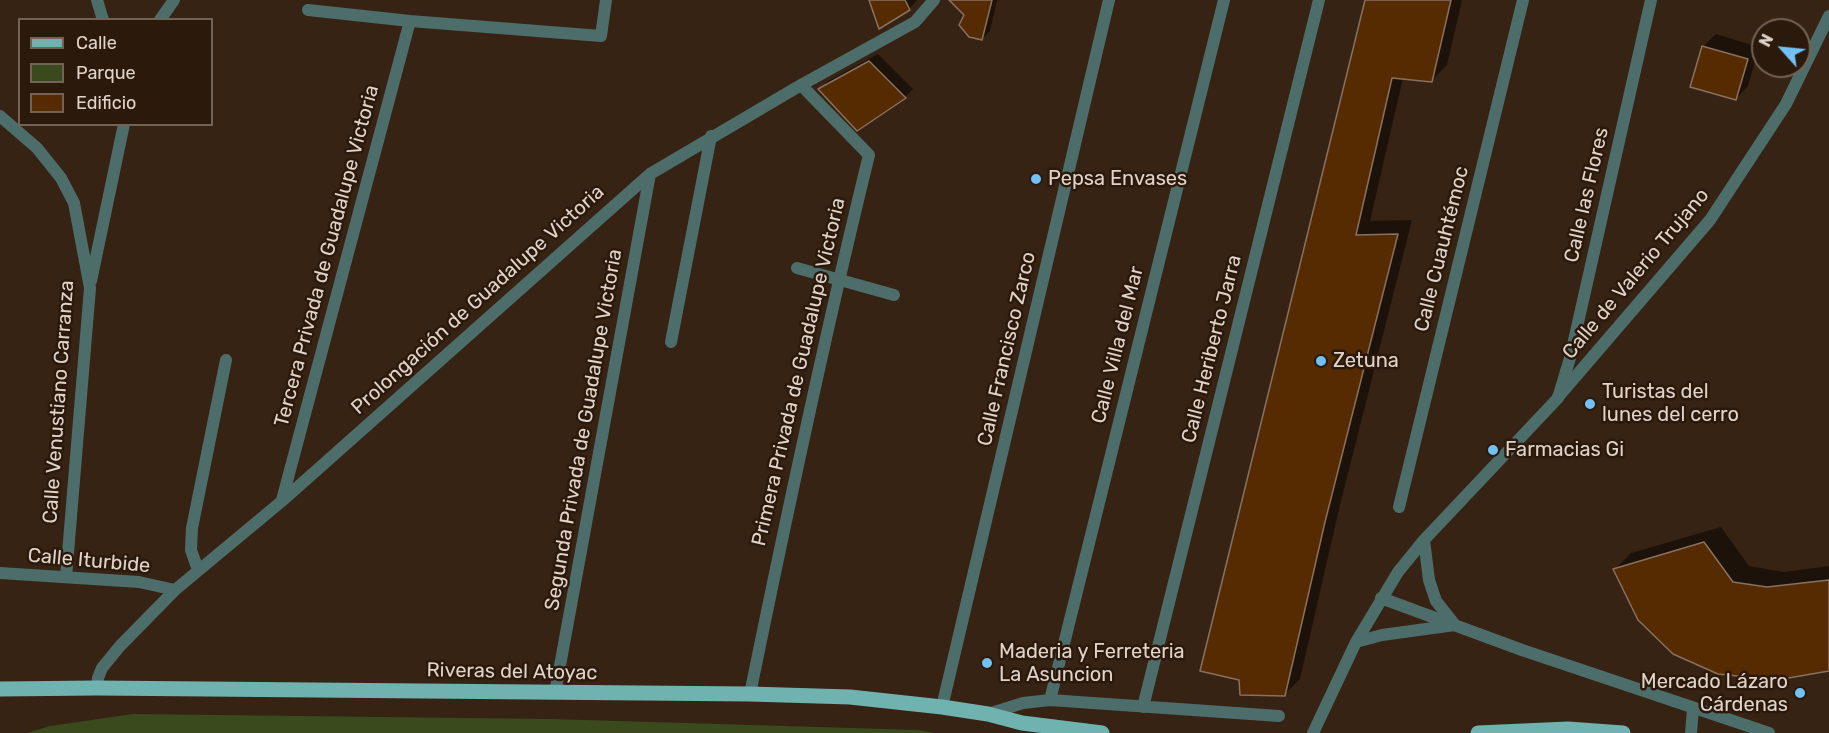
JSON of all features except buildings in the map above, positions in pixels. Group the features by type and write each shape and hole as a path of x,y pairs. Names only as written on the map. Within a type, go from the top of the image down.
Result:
{"main road":[{"name":"Riveras del Atoyac","path":"0,689 750,694 850,698 942,707 988,714 1022,723"},
{"path":"1022,723 1044,733"},
{"path":"1022,723 1102,733"},
{"path":"1478,733 1568,729 1623,733"}],"street":[{"path":"97,0 103,18"},
{"path":"161,18 174,0"},
{"path":"308,10 410,21 601,36 606,0"},
{"name":"Prolongación de Guadalupe Victoria","path":"97,688 102,668 120,646 175,590 282,501 650,174 711,136 915,22 934,0"},
{"name":"Calle Francisco Zarco","path":"942,707 1109,0"},
{"name":"Calle Villa del Mar","path":"1050,700 1224,0"},
{"name":"Calle Heriberto Jarra","path":"1143,707 1319,0"},
{"name":"Calle Cuauhtémoc","path":"1400,507 1523,0"},
{"name":"Calle las Flores","path":"1558,398 1570,358 1651,0"},
{"name":"Calle de Valerio Trujano","path":"1313,733 1356,642 1381,598 1424,540 1558,398 1710,220 1786,104 1829,16"},
{"name":"Tercera Privada de Guadalupe Victoria","path":"282,501 410,21"},
{"name":"Primera Privada de Guadalupe Victoria","path":"750,694 838,280 868,155 801,85"},
{"name":"Calle Venustiano Carranza","path":"0,116 37,148 61,178 74,203 90,288 66,577"},
{"path":"90,288 124,126"},
{"path":"671,342 711,136"},
{"name":"Segunda Privada de Guadalupe Victoria","path":"555,693 650,174"},
{"path":"797,268 894,295"},
{"path":"198,570 191,550 192,528 226,360"},
{"path":"1424,540 1429,580 1436,601 1455,626"},
{"name":"Calle Iturbide","path":"0,573 139,582 175,590"},
{"path":"1381,598 1693,709 1769,733"},
{"path":"1356,642 1382,635 1455,626"},
{"path":"988,714 1023,704 1050,700 1279,716"},
{"path":"1692,733 1693,709"}],"green space":[{"path":"133,714 551,719 919,730 935,733 27,733 50,726"}],"place":[{"name":"Pepsa Envases","path":"1036,179"},
{"name":"Zetuna","path":"1321,361"},
{"name":"Turistas del lunes del cerro","path":"1590,404"},
{"name":"Farmacias Gi","path":"1493,450"},
{"name":"Maderia y Ferreteria La Asuncion","path":"987,663"},
{"name":"Mercado Lázaro Cárdenas","path":"1800,693"}]}
